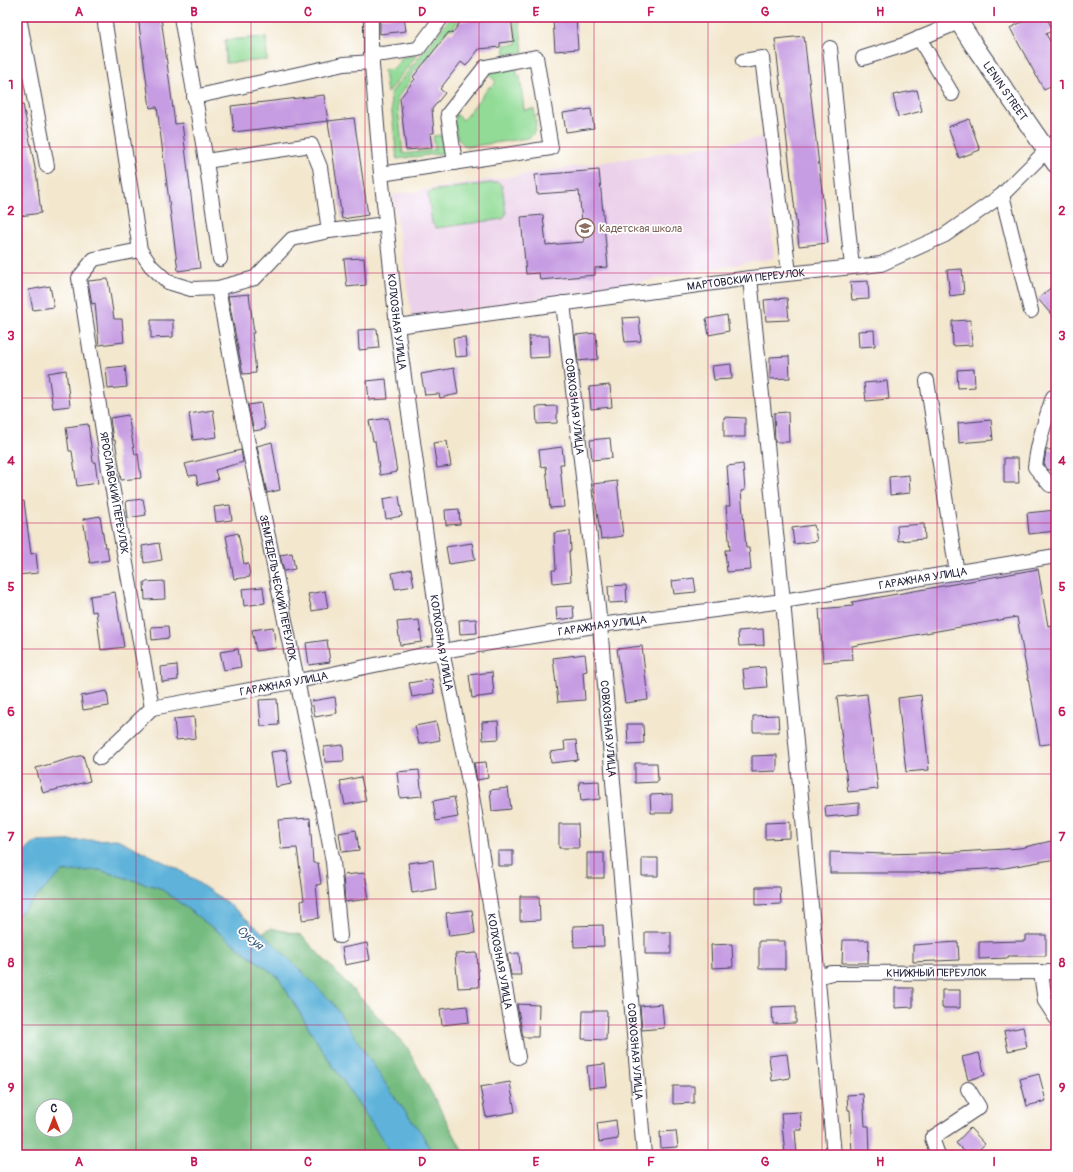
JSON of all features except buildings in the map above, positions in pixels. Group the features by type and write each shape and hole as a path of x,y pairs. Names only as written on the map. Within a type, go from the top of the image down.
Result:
{"main road":[{"name":"LENIN STREET","path":"958,20 1053,151"}],"street":[{"path":"19,17 47,166"},
{"path":"104,17 140,250 151,266 168,282 191,289 218,288 255,278 292,239 329,231 386,224"},
{"path":"181,17 206,161 220,259"},
{"name":"КОЛХОЗНАЯ УЛИЦА","path":"371,17 371,58 381,174 397,326 442,651 472,796 494,929 518,1057"},
{"path":"194,96 344,64 383,54 418,48 442,17"},
{"path":"863,58 918,38 958,20"},
{"path":"918,38 952,94"},
{"path":"830,48 852,267"},
{"path":"381,174 455,163 551,148 536,57 485,66 448,114 455,163"},
{"path":"743,62 762,58 789,273"},
{"path":"206,161 311,145 320,167 329,231"},
{"name":"МАРТОВСКИЙ ПЕРЕУЛОК","path":"397,326 789,273 881,264 945,235 1002,196 1053,151"},
{"path":"1002,196 1031,311"},
{"name":"ЯРОСЛАВСКИЙ ПЕРЕУЛОК","path":"140,250 94,259 79,278 109,469 152,708"},
{"path":"750,278 783,601 834,1155"},
{"name":"ЗЕМЛЕДЕЛЬЧЕСКИЙ ПЕРЕУЛОК","path":"218,288 239,402 298,681 333,862 340,936"},
{"name":"СОВХОЗНАЯ УЛИЦА","path":"563,303 600,625 644,1155"},
{"path":"927,381 957,573"},
{"path":"1056,396 1053,397 1037,445 1035,467 1050,485 1056,485"},
{"name":"ГАРАЖНАЯ УЛИЦА","path":"152,708 298,681 442,651 600,625 783,601 1056,556"},
{"path":"100,758 152,708"},
{"name":"КНИЖНЫЙ ПЕРЕУЛОК","path":"817,977 832,973 1056,972"},
{"path":"1041,973 1045,1001 1056,1018"},
{"path":"938,1155 932,1138 979,1107 968,1089"}],"shaded area":[{"name":"Кадетская школа","path":"765,137 774,258 617,286 412,318 393,195"}],"green space":[{"path":"451,17 476,17 461,18 451,30 449,28 428,54 430,56 427,59 425,58 409,78 411,80 397,98 403,154 435,150 433,136 441,135 444,153 397,159 390,94"},
{"path":"514,17 519,17 523,52 505,54 504,45 517,44"},
{"path":"266,37 267,60 226,63 225,40"},
{"path":"417,55 387,93 384,70 394,69 403,57"},
{"path":"517,68 517,76 520,76 524,110 534,109 536,125 532,135 528,138 467,147 463,145 456,133 454,123 456,114 463,120 490,86 491,87 496,82 487,73"},
{"path":"498,182 502,185 506,214 503,219 436,228 432,223 428,195 431,191"},
{"path":"99,870 160,888 278,977 321,1048 393,1155 17,1155 17,916 62,872"},
{"path":"271,928 301,935 407,1047 465,1155 433,1155 422,1134 393,1095 263,933"}],"water":[{"name":"Сусуя","path":"117,839 178,869 229,904 263,933 332,1002 393,1095 422,1134 433,1155 393,1155 321,1048 278,977 160,888 99,870 62,872 17,916 17,857 36,842"}],"place":[{"name":"Кадетская школа","path":"585,228"}]}
